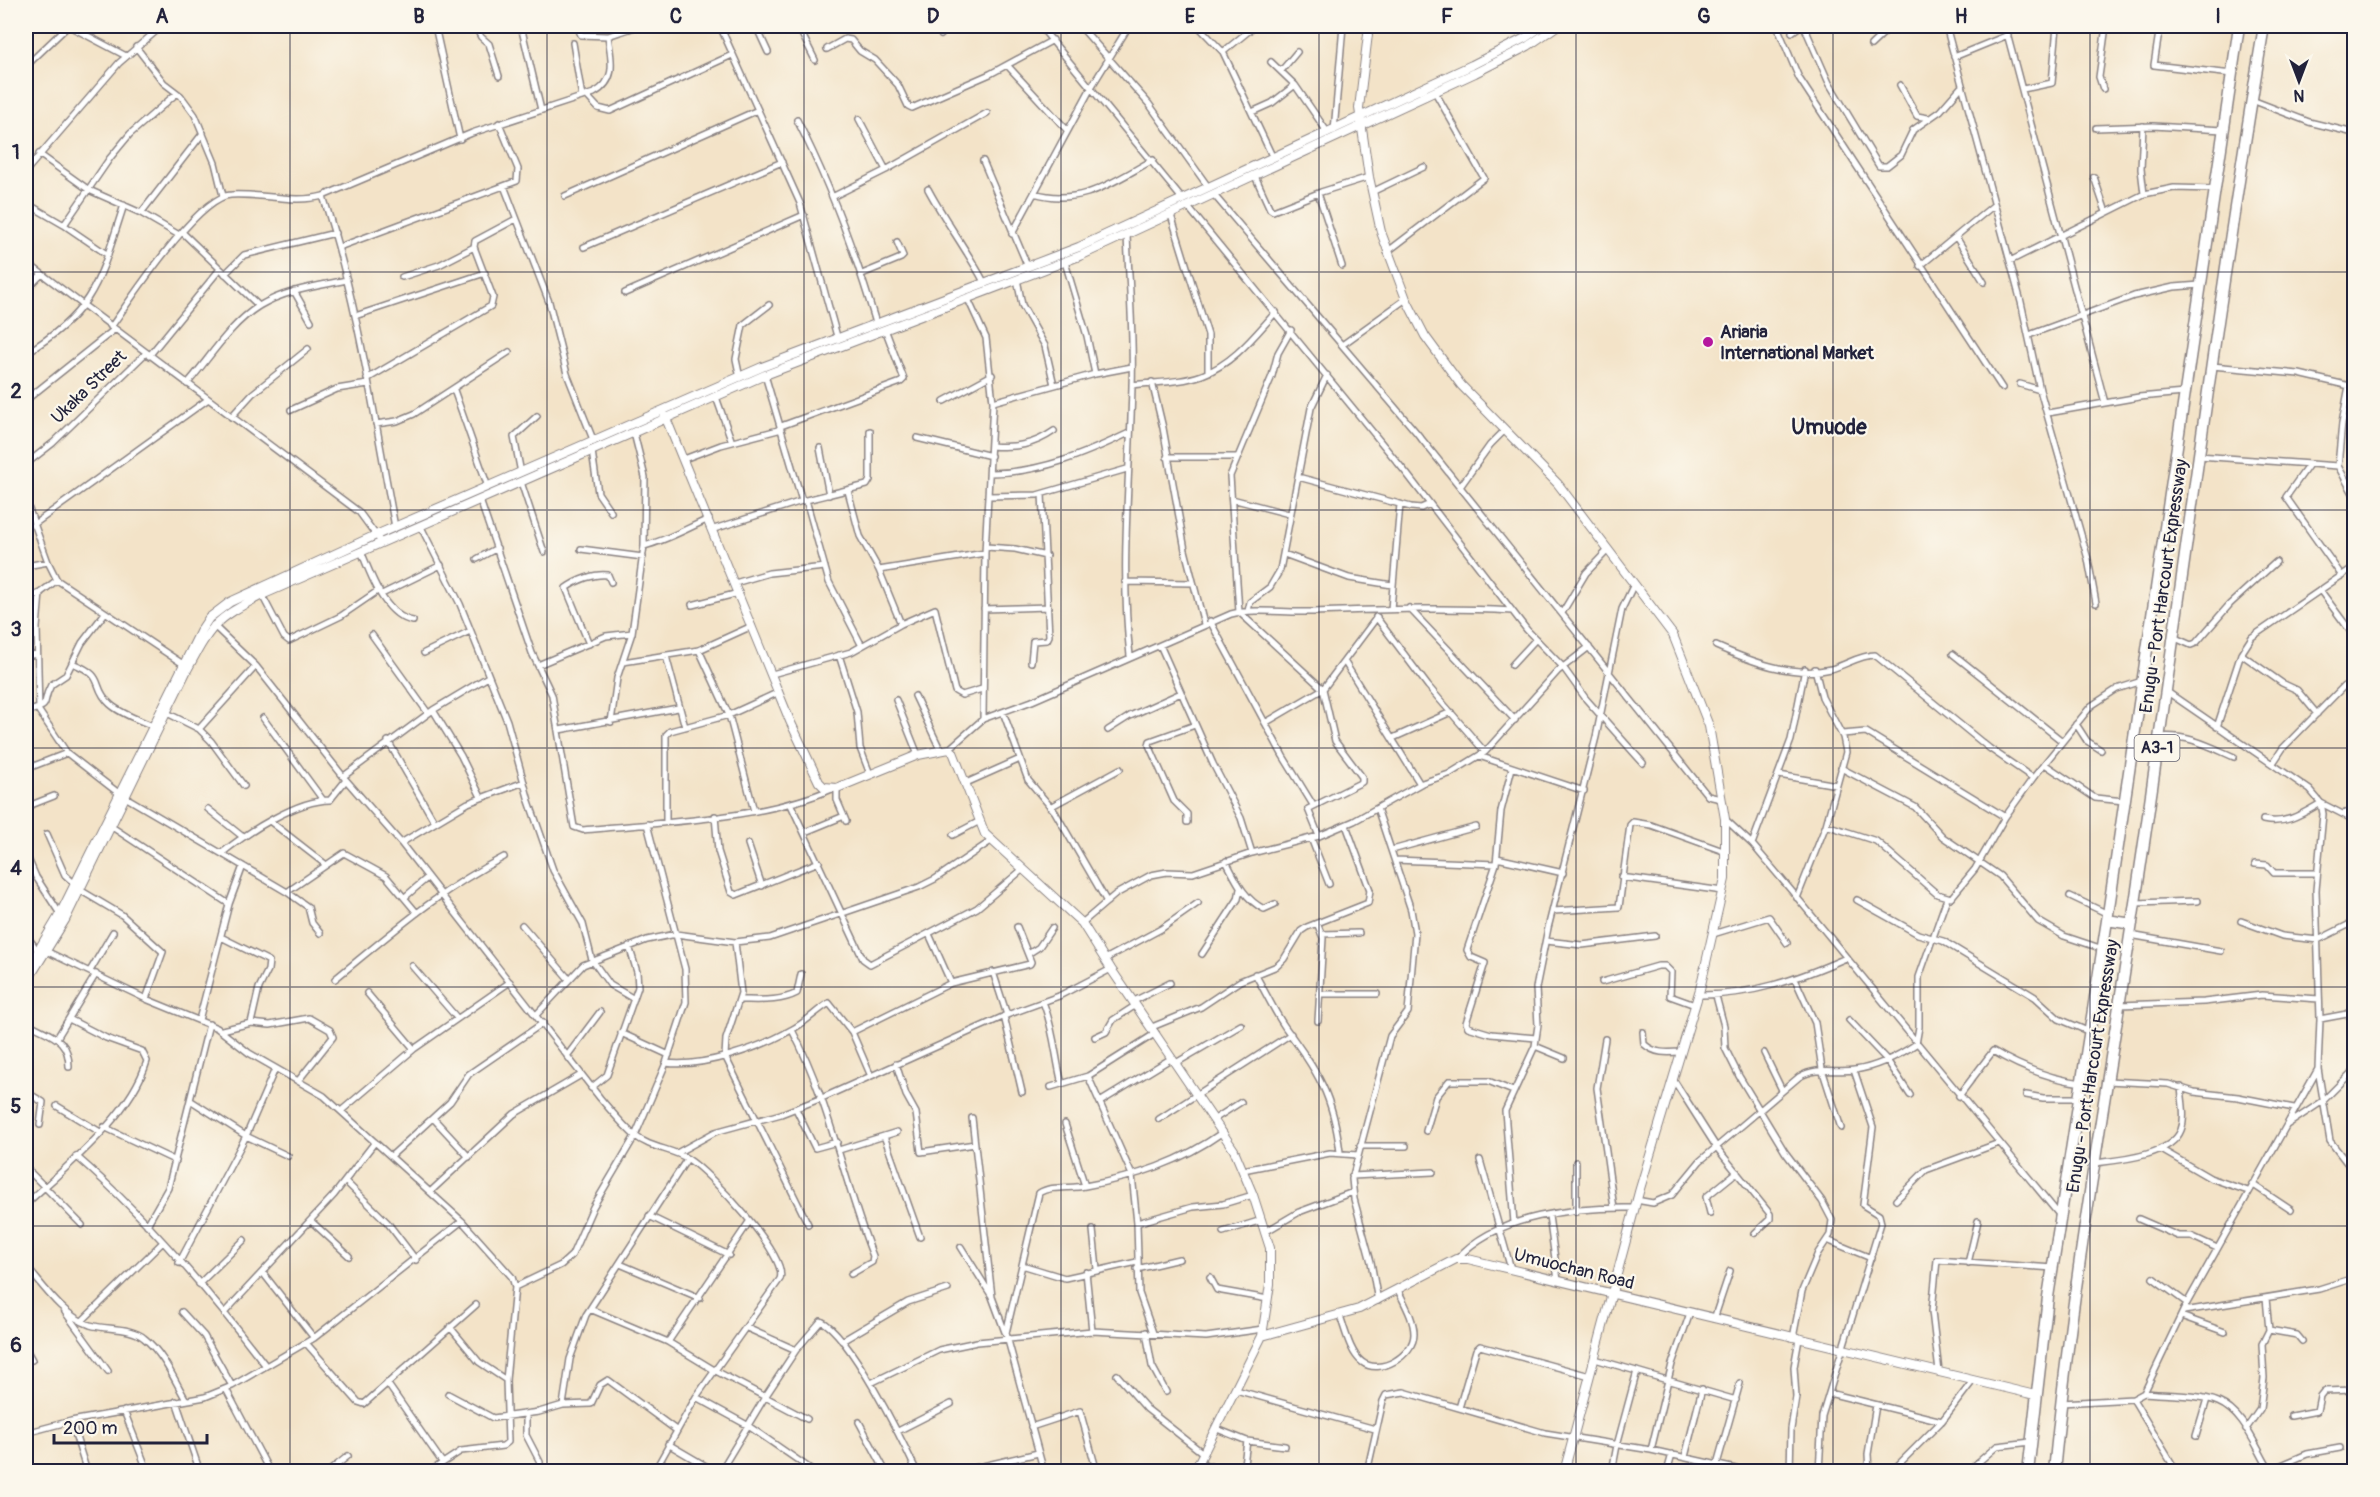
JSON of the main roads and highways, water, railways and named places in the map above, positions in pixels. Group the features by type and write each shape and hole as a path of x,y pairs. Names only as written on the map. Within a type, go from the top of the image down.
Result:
{"highway":[{"name":"Enugu - Port Harcourt Expressway","path":"2028,1472 2035,1395 2053,1268 2108,917 2239,26"},
{"name":"Enugu - Port Harcourt Expressway","path":"2054,1472 2067,1343 2135,903 2212,366 2264,26"},
{"path":"2108,917 2131,929"}],"main road":[{"path":"1369,26 1359,91 1369,177 1387,252 1406,299 1441,360 1461,385 1558,484 1673,635 1709,726 1725,819 1726,852 1723,891 1698,995 1635,1204 1564,1472"},
{"path":"1212,191 1255,176 1525,38 1542,26"},
{"path":"26,971 42,951 112,827 153,726 183,664 203,627 220,608 259,588 379,538 420,525 480,500 594,442 716,397 876,323 1079,248 1185,204 1273,158 1331,132 1435,92 1528,46 1557,26"},
{"path":"26,983 60,914 78,887 213,625 234,610 262,595 361,551 395,527 488,488 521,478 634,433 740,378 839,341 885,329 1065,262 1171,215 1185,204"},
{"path":"665,415 710,519 779,692 819,782 834,789 918,755 944,749 957,757 978,822 991,841 1082,923 1223,1132 1243,1170 1262,1220 1271,1256 1268,1299 1262,1333 1194,1472"},
{"name":"Umuochan Road","path":"1262,1333 1340,1316 1377,1301 1445,1263 1456,1259 1468,1259 1972,1382 2035,1395"}],"place":[{"name":"Ariaria International Market","path":"1708,342"}],"district":[{"name":"Umuode","path":"1829,427"}]}
